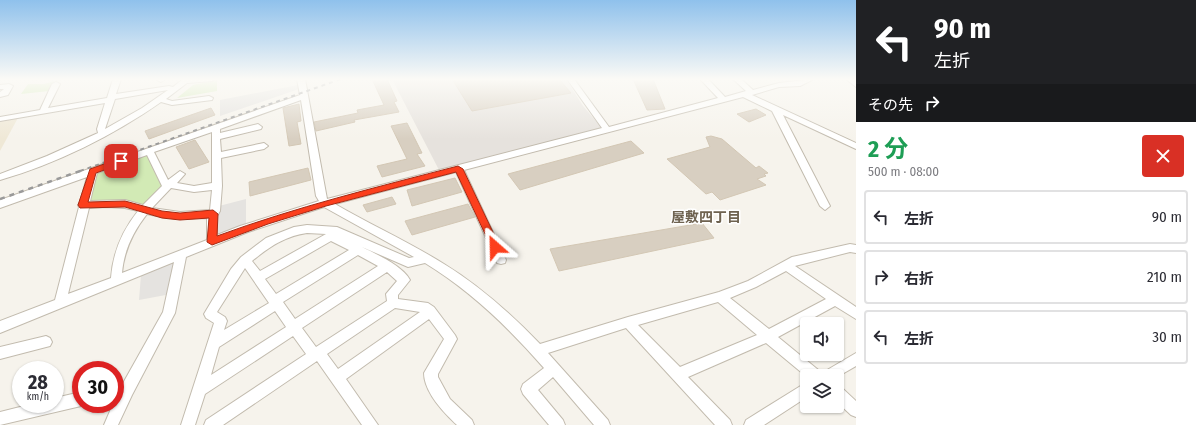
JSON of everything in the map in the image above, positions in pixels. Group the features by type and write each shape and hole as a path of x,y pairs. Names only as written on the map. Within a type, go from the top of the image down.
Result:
{"street":[{"path":"43,111 49,99"},
{"path":"0,119 107,99"},
{"path":"103,134 101,130 111,99"},
{"path":"0,177 61,154 103,134 130,120 161,100 172,103 203,99"},
{"path":"0,204 150,151 216,132 297,99"},
{"path":"304,99 321,196 325,203 426,258 485,299 553,369 603,425"},
{"path":"584,99 607,130"},
{"path":"0,327 212,242 265,222 325,203 729,99"},
{"path":"756,99 776,110 856,146"},
{"path":"776,110 825,206"},
{"path":"216,132 258,127"},
{"path":"212,242 213,214 217,186 216,132"},
{"path":"217,156 264,146"},
{"path":"150,151 166,184 194,189 217,186"},
{"path":"458,169 501,260"},
{"path":"60,303 83,205 93,171"},
{"path":"116,281 116,263 121,245 145,210 180,174"},
{"path":"83,205 107,203 125,204 145,210 180,216 213,214"},
{"path":"188,425 221,321 210,314 235,272 245,260 270,241 294,231 307,229 337,231 408,263 426,258"},
{"path":"258,278 330,237 337,238 386,266 404,280 392,294 393,303"},
{"path":"536,351 628,322 720,297 752,284 796,260 850,248 856,249"},
{"path":"214,343 358,250"},
{"path":"124,386 169,312 181,254"},
{"path":"245,260 294,328 337,378 367,424"},
{"path":"786,265 856,314"},
{"path":"200,389 386,266"},
{"path":"720,297 808,369"},
{"path":"677,374 768,336 836,300"},
{"path":"211,425 393,303 424,307 430,311 450,339 431,373 431,378 446,404 467,425"},
{"path":"337,378 430,311"},
{"path":"628,322 725,425"},
{"path":"0,353 46,342"},
{"path":"839,369 856,359"},
{"path":"553,369 528,390 558,425"},
{"path":"751,425 800,394"},
{"path":"844,400 856,410"},
{"path":"0,420 72,401"},
{"path":"111,425 115,413"}],"shaded area":[{"path":"226,99 270,99 220,116 220,100"},
{"path":"402,99 578,99 602,128 439,170"},
{"path":"19,116 0,151 0,120"},
{"path":"246,199 246,226 216,238 219,206"},
{"path":"179,260 171,294 139,300 141,275"}],"green space":[{"path":"149,153 167,185 145,208 85,205 95,171"}],"building":[{"path":"381,99 396,99 397,101 394,102 399,112 354,120 355,122 316,131 314,122 358,113 357,110 384,105"},
{"path":"464,99 539,99 472,111"},
{"path":"642,99 661,99 665,109 647,110"},
{"path":"299,104 301,121 297,122 301,144 289,146 283,108"},
{"path":"211,108 215,115 149,139 145,131"},
{"path":"756,109 766,115 749,122 737,114"},
{"path":"407,123 422,153 417,154 425,166 382,177 377,166 407,159 391,126"},
{"path":"711,136 722,139 756,168 759,166 768,173 764,174 766,176 757,179 766,185 720,200 712,192 706,194 667,159 710,147 706,137"},
{"path":"195,140 209,162 189,169 176,147"},
{"path":"631,141 644,153 520,190 508,174"},
{"path":"308,168 311,180 250,196 249,182"},
{"path":"455,178 462,192 412,206 407,190"},
{"path":"392,197 396,204 367,212 363,205"},
{"path":"468,204 475,217 412,235 405,221"},
{"path":"702,223 714,238 559,271 550,249"}],"railway":[{"path":"80,171 285,99"},
{"path":"0,199 83,170"}],"district":[{"name":"屋敷四丁目","path":"706,217"}],"route":[{"path":"121,161 93,171 83,205 107,203 125,204 162,214 180,216 213,214 212,242 265,222 325,203 458,169 495,247"}]}
